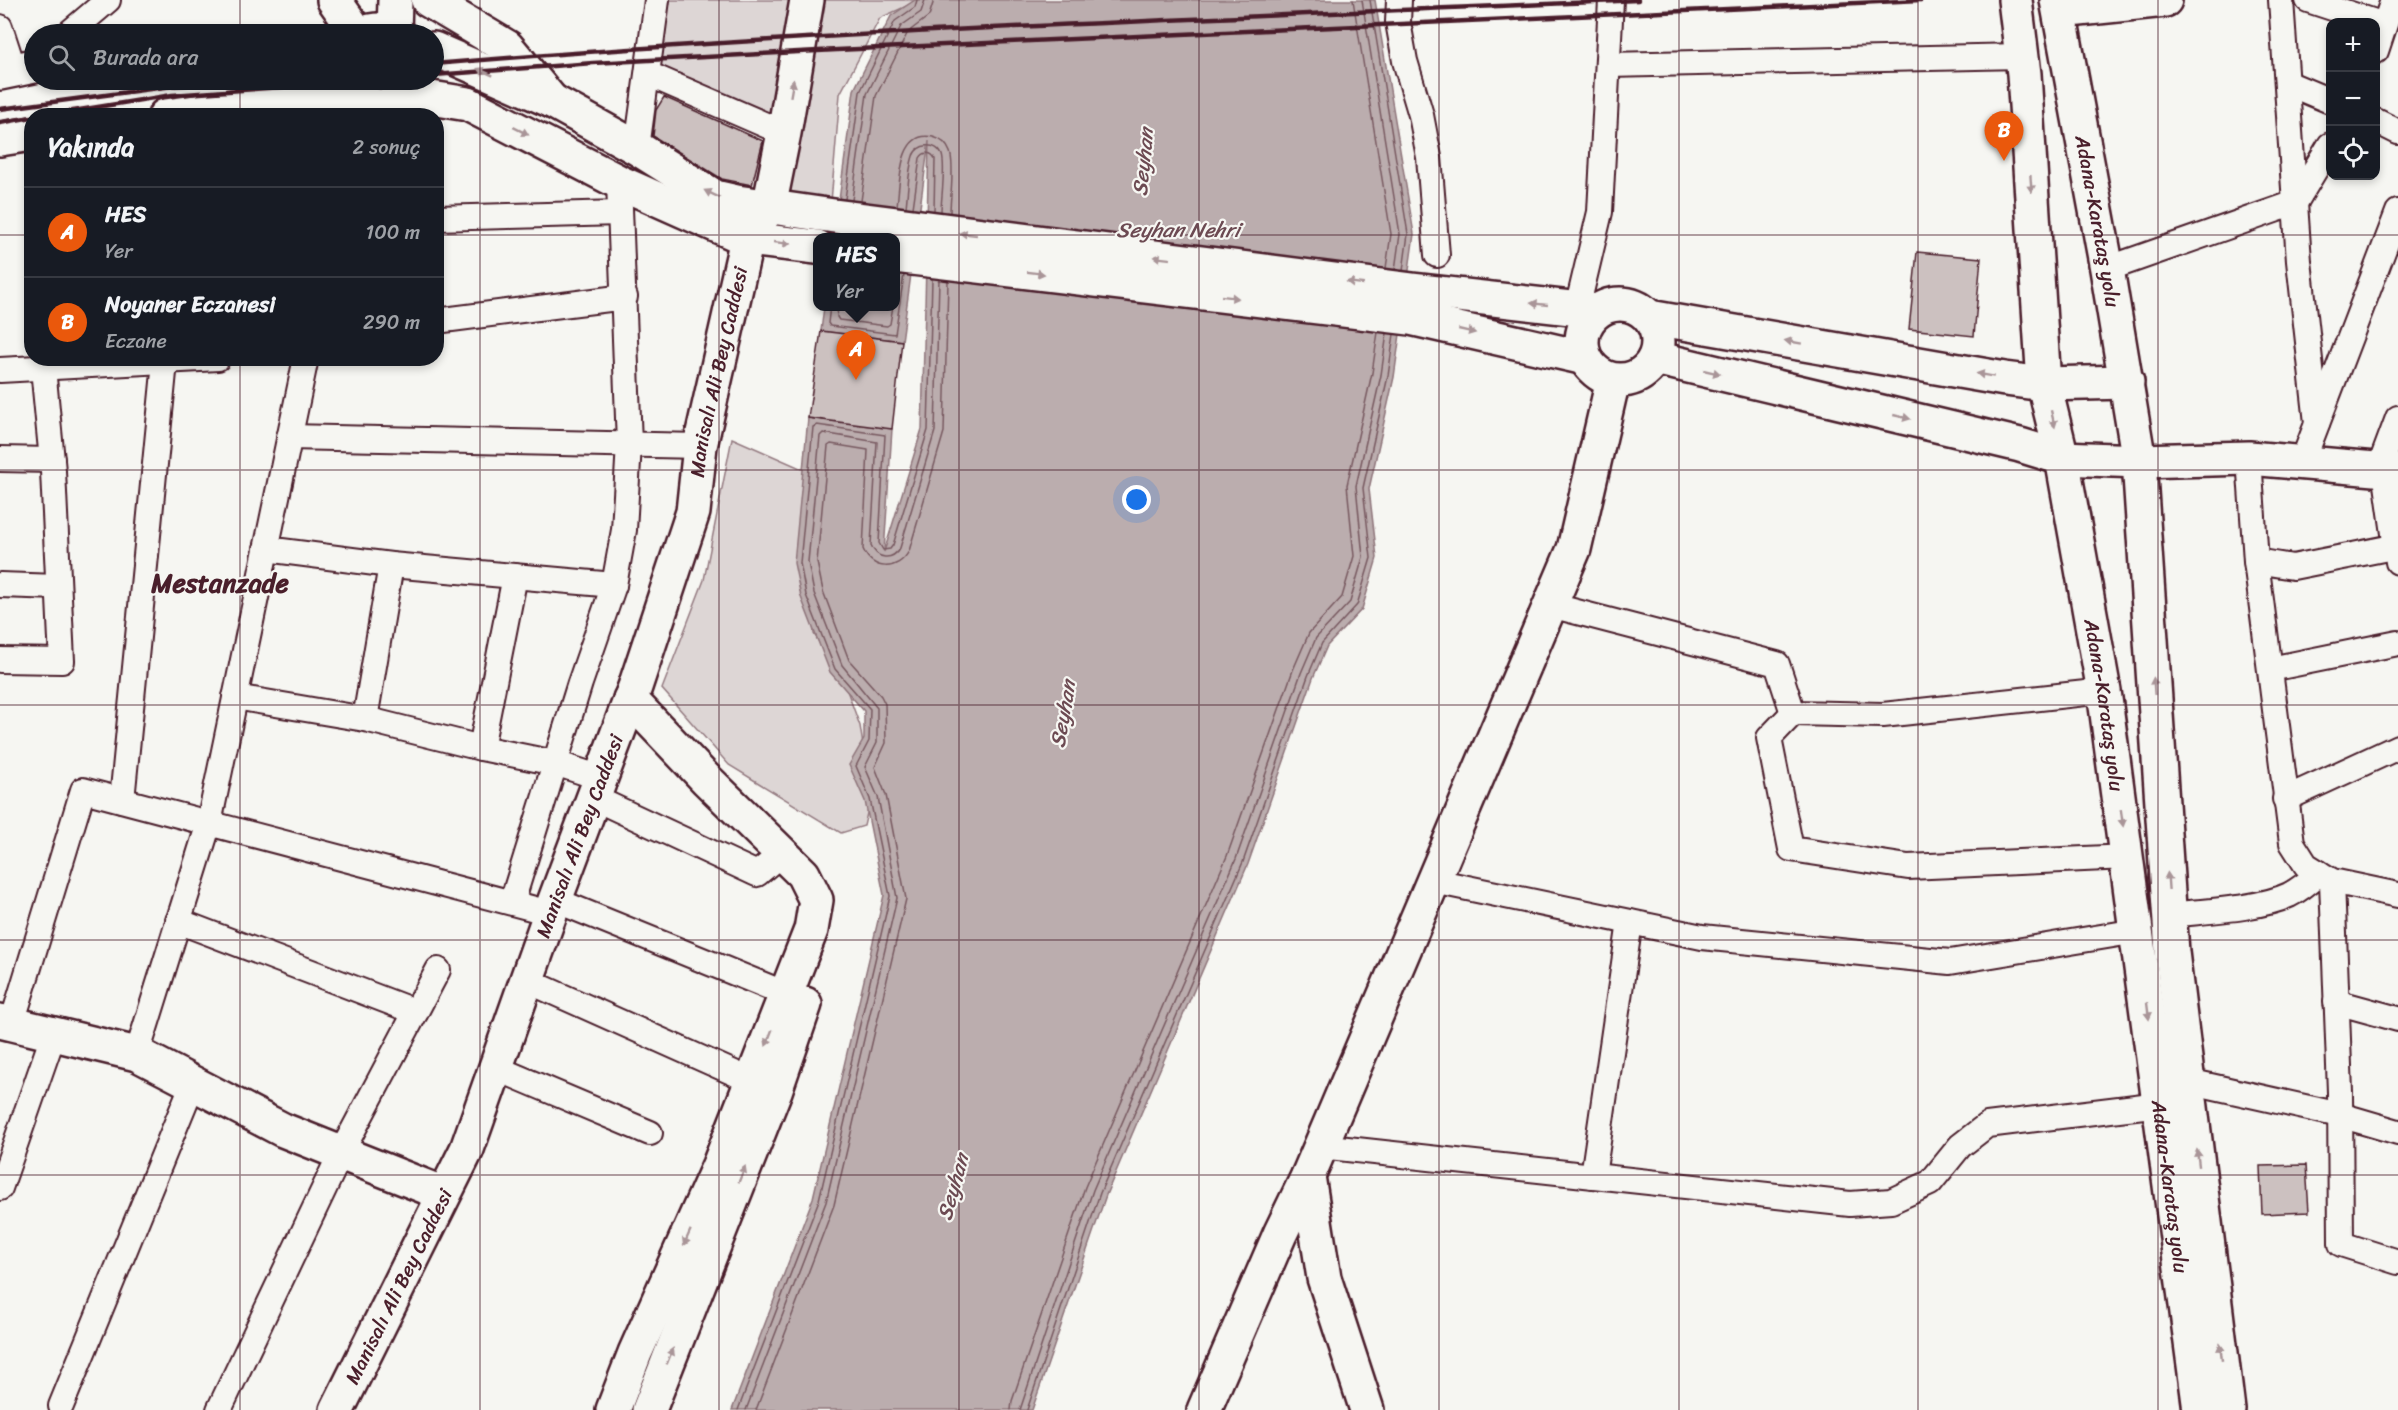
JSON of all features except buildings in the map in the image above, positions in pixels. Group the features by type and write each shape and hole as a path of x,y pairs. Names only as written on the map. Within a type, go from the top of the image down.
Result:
{"main road":[{"path":"334,0 352,24"},
{"path":"395,0 396,24"},
{"path":"428,0 507,47 552,101"},
{"path":"747,239 769,207 807,0"},
{"name":"Adana-Karataş yolu","path":"2016,0 2044,384 2062,458 2104,691 2138,931 2200,1410"},
{"path":"2059,6 2164,0"},
{"name":"Adana-Karataş yolu","path":"2059,6 2127,382 2139,461 2170,915 2228,1410"},
{"path":"444,53 552,101 637,148 715,197 1412,304 1585,358"},
{"path":"258,108 357,98 384,106 397,102 408,90"},
{"path":"421,90 468,104 619,197 747,239 813,247"},
{"path":"0,139 24,135"},
{"name":"Manisalı Ali Bey Caddesi","path":"338,1410 467,1149 552,906 630,699 693,512 700,446 747,239"},
{"path":"900,256 1412,304 1587,310 1618,304 1640,309 1649,317 1658,336 1655,358 1648,369 1626,380 1613,380 1601,376 1591,368 1581,345 1588,321 1587,310"},
{"path":"1649,317 2044,384 2127,382"},
{"path":"1655,358 2020,445 2062,458 2139,461 2249,459 2387,470"},
{"path":"1204,1410 1280,1234 1308,1176 1574,549 1613,380"},
{"path":"614,1410 635,1353 719,1164 752,1081 811,930 816,900 803,874 706,779 630,699"},
{"path":"649,1410 775,1092 829,937 835,904 825,874 782,853"},
{"path":"6,1022 137,1054 284,1130 444,1194"},
{"path":"1308,1176 1324,1278 1367,1410"}],"street":[{"path":"80,24 108,0"},
{"path":"637,148 657,0"},
{"path":"1399,0 1398,22 1405,61 1421,115 1429,157 1437,255"},
{"path":"1587,310 1600,212 1611,0"},
{"path":"2281,0 2299,261 2317,423"},
{"path":"2308,0 2383,25 2393,0"},
{"path":"0,27 23,68"},
{"path":"1608,65 2021,56"},
{"path":"648,74 784,133"},
{"path":"2286,83 2326,99"},
{"path":"2380,123 2398,132"},
{"path":"2107,269 2295,203 2326,153"},
{"path":"444,217 619,197 625,297 629,444 624,530 614,585 512,902"},
{"path":"2302,463 2398,212"},
{"path":"444,320 625,297"},
{"path":"0,370 59,366"},
{"path":"122,800 165,366"},
{"path":"137,1054 209,823 304,366"},
{"path":"0,660 62,661 52,460 44,368"},
{"path":"2256,561 2293,567 2397,552 2387,470 2398,418"},
{"path":"289,437 700,446"},
{"path":"0,459 52,460"},
{"path":"2249,459 2256,561 2292,843 2306,865 2325,877 2398,895"},
{"path":"266,549 391,565 614,585"},
{"path":"365,719 391,565"},
{"path":"481,748 515,576"},
{"path":"0,585 58,586"},
{"path":"1550,605 1777,664 1793,713"},
{"path":"2270,669 2398,643"},
{"path":"2104,691 1883,716 1793,713 1769,738 1791,849 1908,867 2127,857"},
{"path":"235,697 365,719 481,748 555,763 757,874 782,853"},
{"path":"2285,798 2398,747"},
{"path":"6,1022 83,790 512,902 552,906 786,994"},
{"path":"2170,915 2261,903 2287,896 2325,877"},
{"path":"2325,877 2336,1002 2341,1244 2398,1262"},
{"path":"1434,880 1702,937 1950,963 2138,931"},
{"path":"178,921 416,1011"},
{"path":"1593,1176 1630,922"},
{"path":"219,1410 341,1153 438,970"},
{"path":"526,980 752,1081"},
{"path":"2336,1002 2398,1019"},
{"path":"0,1188 54,1034"},
{"path":"496,1068 650,1133"},
{"path":"2188,1081 2340,1115 2398,1132"},
{"path":"61,1406 193,1083"},
{"path":"1320,1146 1850,1204 1891,1201 1930,1183 1960,1146 1987,1125 2160,1104"}],"shaded area":[{"path":"660,0 802,0 772,115 652,81"},
{"path":"820,0 920,0 880,18 840,94 831,202 786,192"},
{"path":"732,438 807,471 806,548 814,634 845,685 860,726 871,796 864,826 841,833 729,765 662,689 704,580"}],"water":[{"path":"915,0 1375,0 1414,234 1394,377 1369,489 1377,558 1362,609 1327,646 1313,678 1248,864 1106,1195 1032,1410 732,1410 813,1198 884,895 865,801 849,765 864,739 864,711 830,672 801,597 794,563 808,418 892,429 884,552 922,429 929,141 902,341 821,331 824,311 900,311 900,233 835,233 854,90 891,16"}],"railway":[{"path":"444,63 734,42 885,34 1638,0"},
{"path":"444,74 593,63 837,50 1921,0"},
{"path":"0,109 143,90"},
{"path":"92,108 172,95 241,90"},
{"path":"0,123 24,118"}],"place":[{"name":"Noyaner Eczanesi","path":"2004,161"},
{"name":"HES","path":"856,380"}],"district":[{"name":"Mestanzade","path":"220,583"}],"water label":[{"name":"Seyhan","path":"1143,162"},
{"name":"Seyhan Nehri","path":"1178,230"},
{"name":"Seyhan","path":"1063,714"},
{"name":"Seyhan","path":"953,1187"}]}
